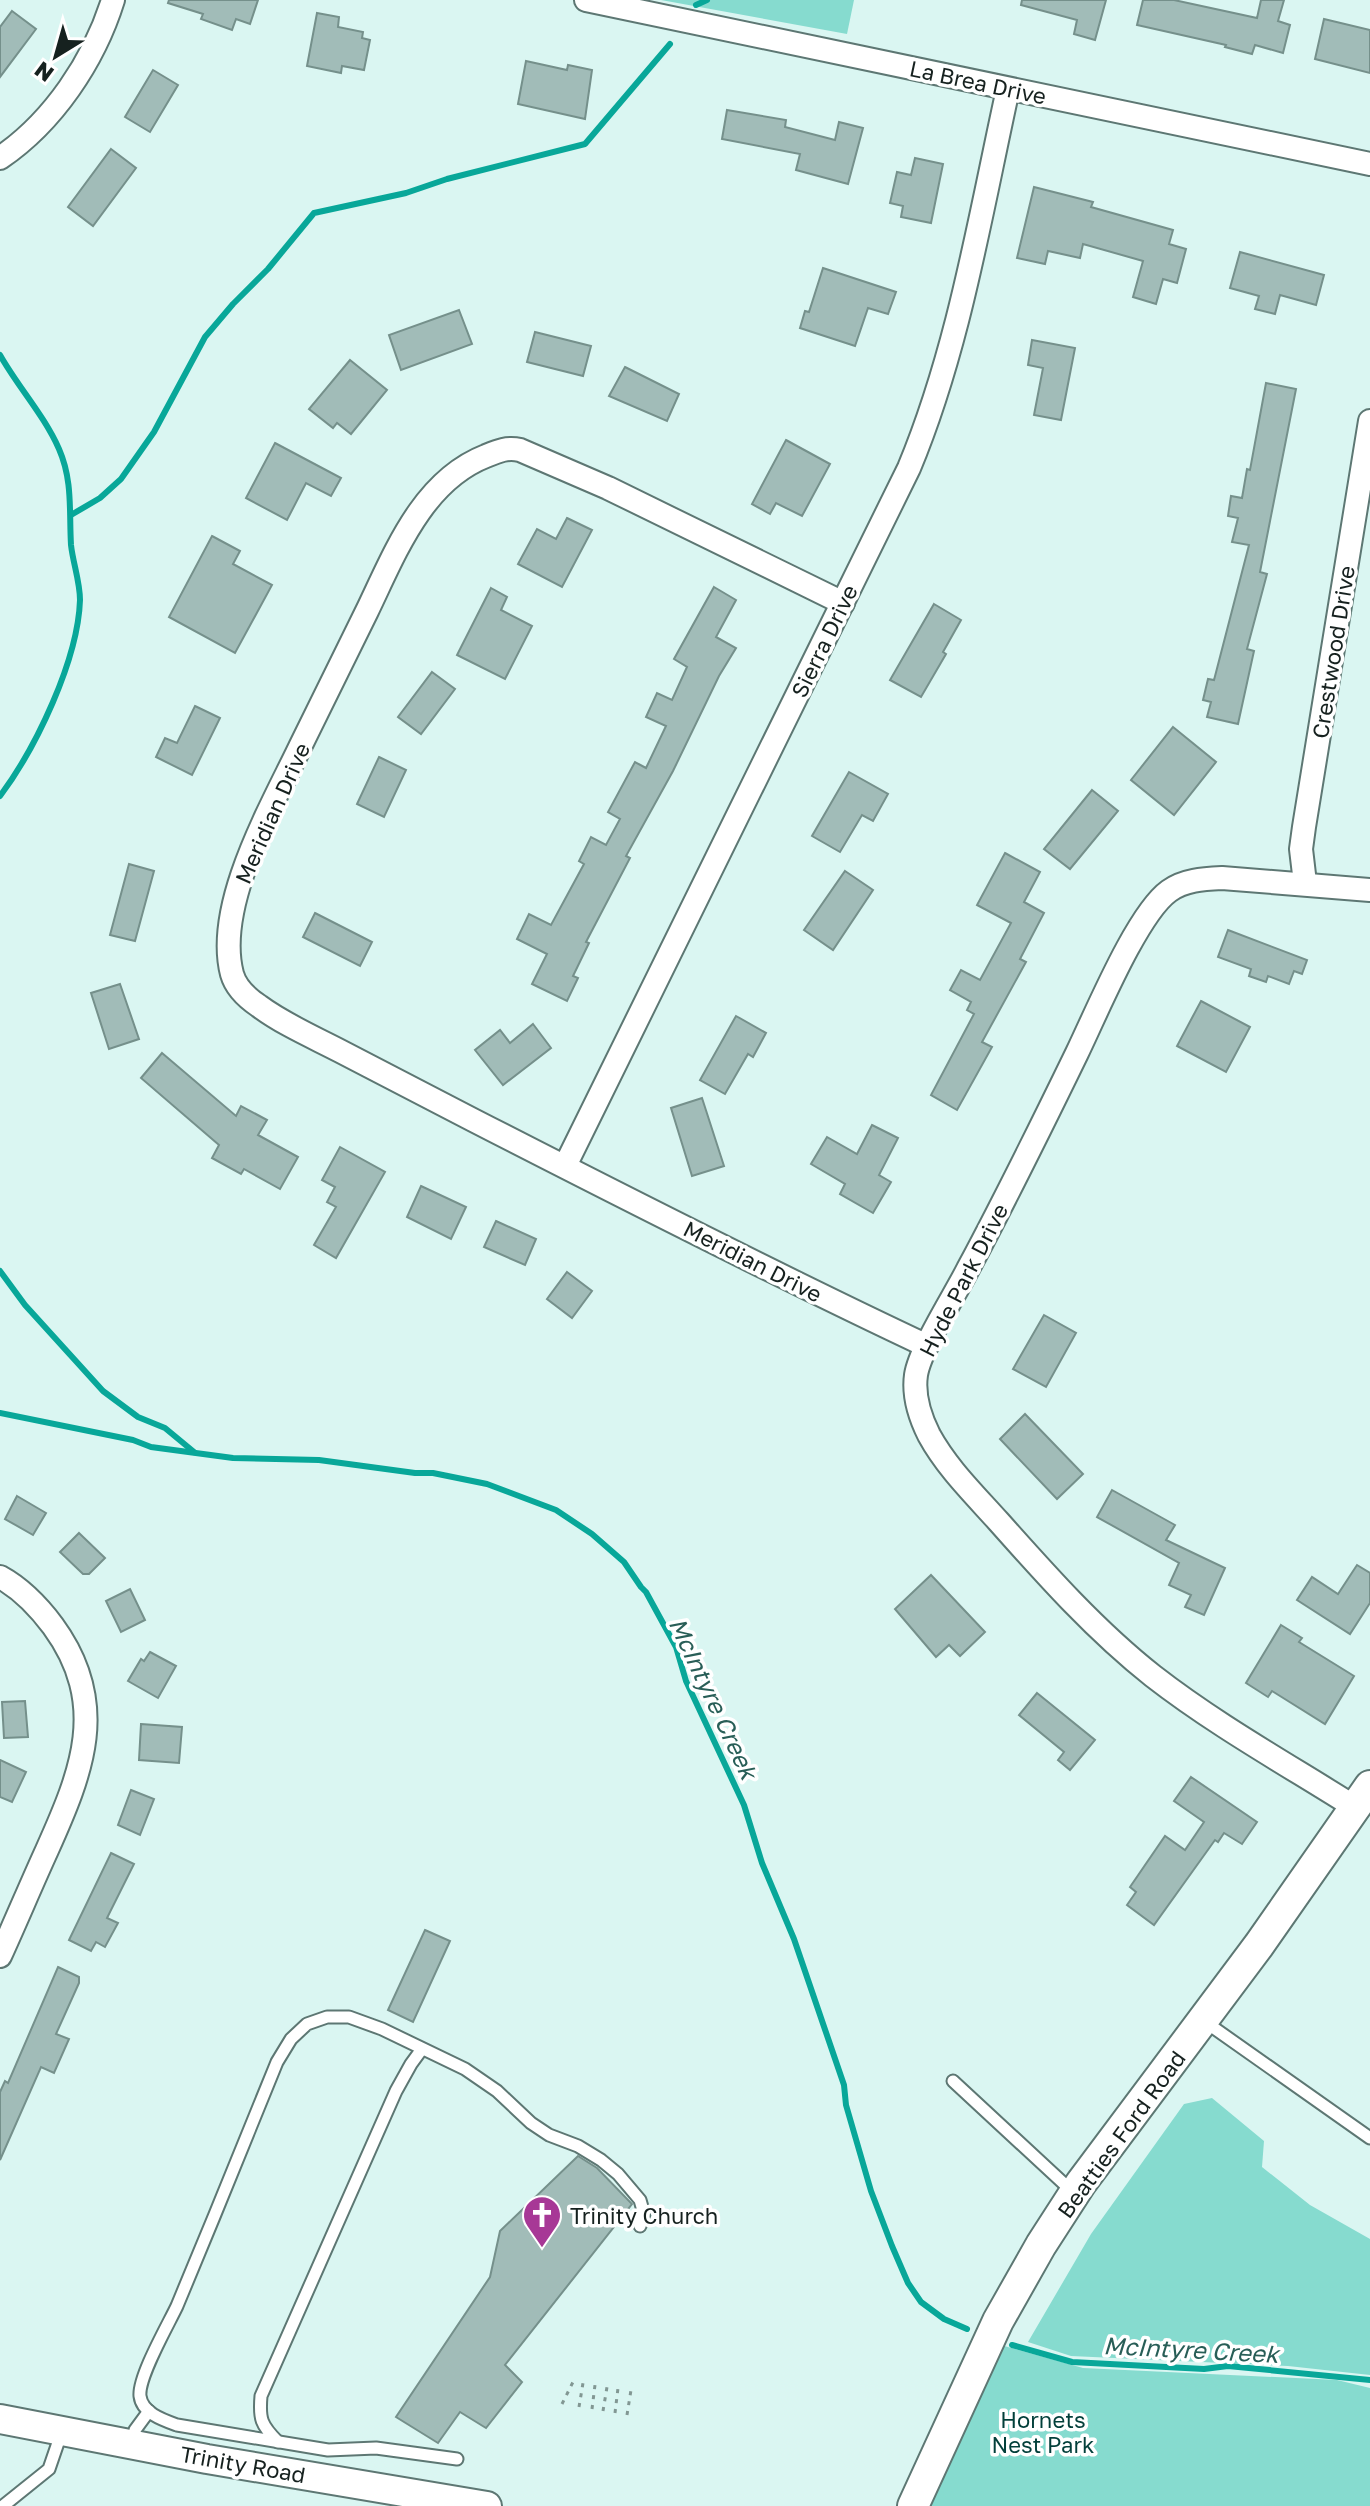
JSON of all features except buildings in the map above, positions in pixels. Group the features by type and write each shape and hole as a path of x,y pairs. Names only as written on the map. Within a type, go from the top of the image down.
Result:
{"main road":[{"name":"Beatties Ford Road","path":"913,2506 998,2321 1041,2245 1363,1797"}],"street":[{"path":"0,158 26,139 51,113 93,49 113,0"},
{"name":"La Brea Drive","path":"586,0 1370,164"},
{"name":"Sierra Drive","path":"565,1166 909,468 931,417 951,344 1008,89"},
{"name":"Crestwood Drive","path":"1305,883 1301,849 1304,827 1370,421"},
{"name":"Meridian Drive","path":"843,603 549,461 512,448 478,459 444,481 412,524 386,571 248,858 236,895 230,931 233,976 241,992 260,1008 301,1031 927,1346"},
{"name":"Hyde Park Drive","path":"1363,1797 1220,1723 1153,1676 1108,1637 1058,1588 959,1477 928,1433 916,1396 917,1369 927,1346 1002,1206 1144,920 1158,901 1182,884 1199,879 1305,883 1370,890"},
{"path":"0,1577 33,1602 61,1637 81,1684 85,1733 79,1772 68,1802 0,1956"},
{"name":"Trinity Road","path":"0,2419 487,2506"}],"lane":[{"path":"457,2459 376,2448 328,2450 177,2425 149,2411 142,2402 142,2381 176,2308 277,2062 291,2039 307,2024 327,2017 349,2017 382,2029 465,2069 497,2091 531,2123 549,2135 578,2146 618,2174 640,2200 644,2214 640,2226"},
{"path":"1203,2021 1370,2138"},
{"path":"278,2442 259,2417 261,2396 396,2091 422,2049"},
{"path":"953,2081 1075,2194"},
{"path":"133,2444 135,2430 149,2411"},
{"path":"3,2506 49,2469 62,2431"}],"path":[{"path":"562,2404 574,2380"},
{"path":"579,2407 583,2383"},
{"path":"592,2409 595,2385"},
{"path":"603,2411 607,2387"},
{"path":"615,2413 618,2388"},
{"path":"627,2415 631,2390"}],"green space":[{"path":"661,0 854,0 847,34"},
{"path":"1212,2098 1264,2141 1262,2167 1310,2205 1370,2239 1370,2375 1288,2366 1071,2356 1028,2342 1091,2234 1184,2104"},
{"name":"Hornets Nest Park","path":"997,2344 1083,2368 1337,2380 1370,2388 1370,2506 924,2506"}],"waterway":[{"path":"696,5 707,0"},
{"path":"71,515 100,498 121,479 154,432 205,337 268,269 314,213 406,193 447,179 585,144 670,44"},
{"name":"McIntyre Creek","path":"0,355 46,424 63,461 70,496 71,545 80,600 72,649 53,702 27,754 0,796"},
{"name":"McIntyre Creek","path":"0,1271 25,1305 103,1391 138,1417 165,1428 194,1452"},
{"name":"McIntyre Creek","path":"0,1413 133,1440 151,1447 233,1458 319,1460 433,1473 487,1484 556,1510 592,1534 624,1562 646,1592 676,1647 686,1681 744,1805 762,1863 794,1939 844,2085 846,2105 871,2191 908,2283 921,2302 944,2319 967,2329"},
{"name":"McIntyre Creek","path":"1012,2345 1072,2362 1204,2369 1228,2366 1370,2380"}],"place":[{"name":"Trinity Church","path":"542,2249"}]}
